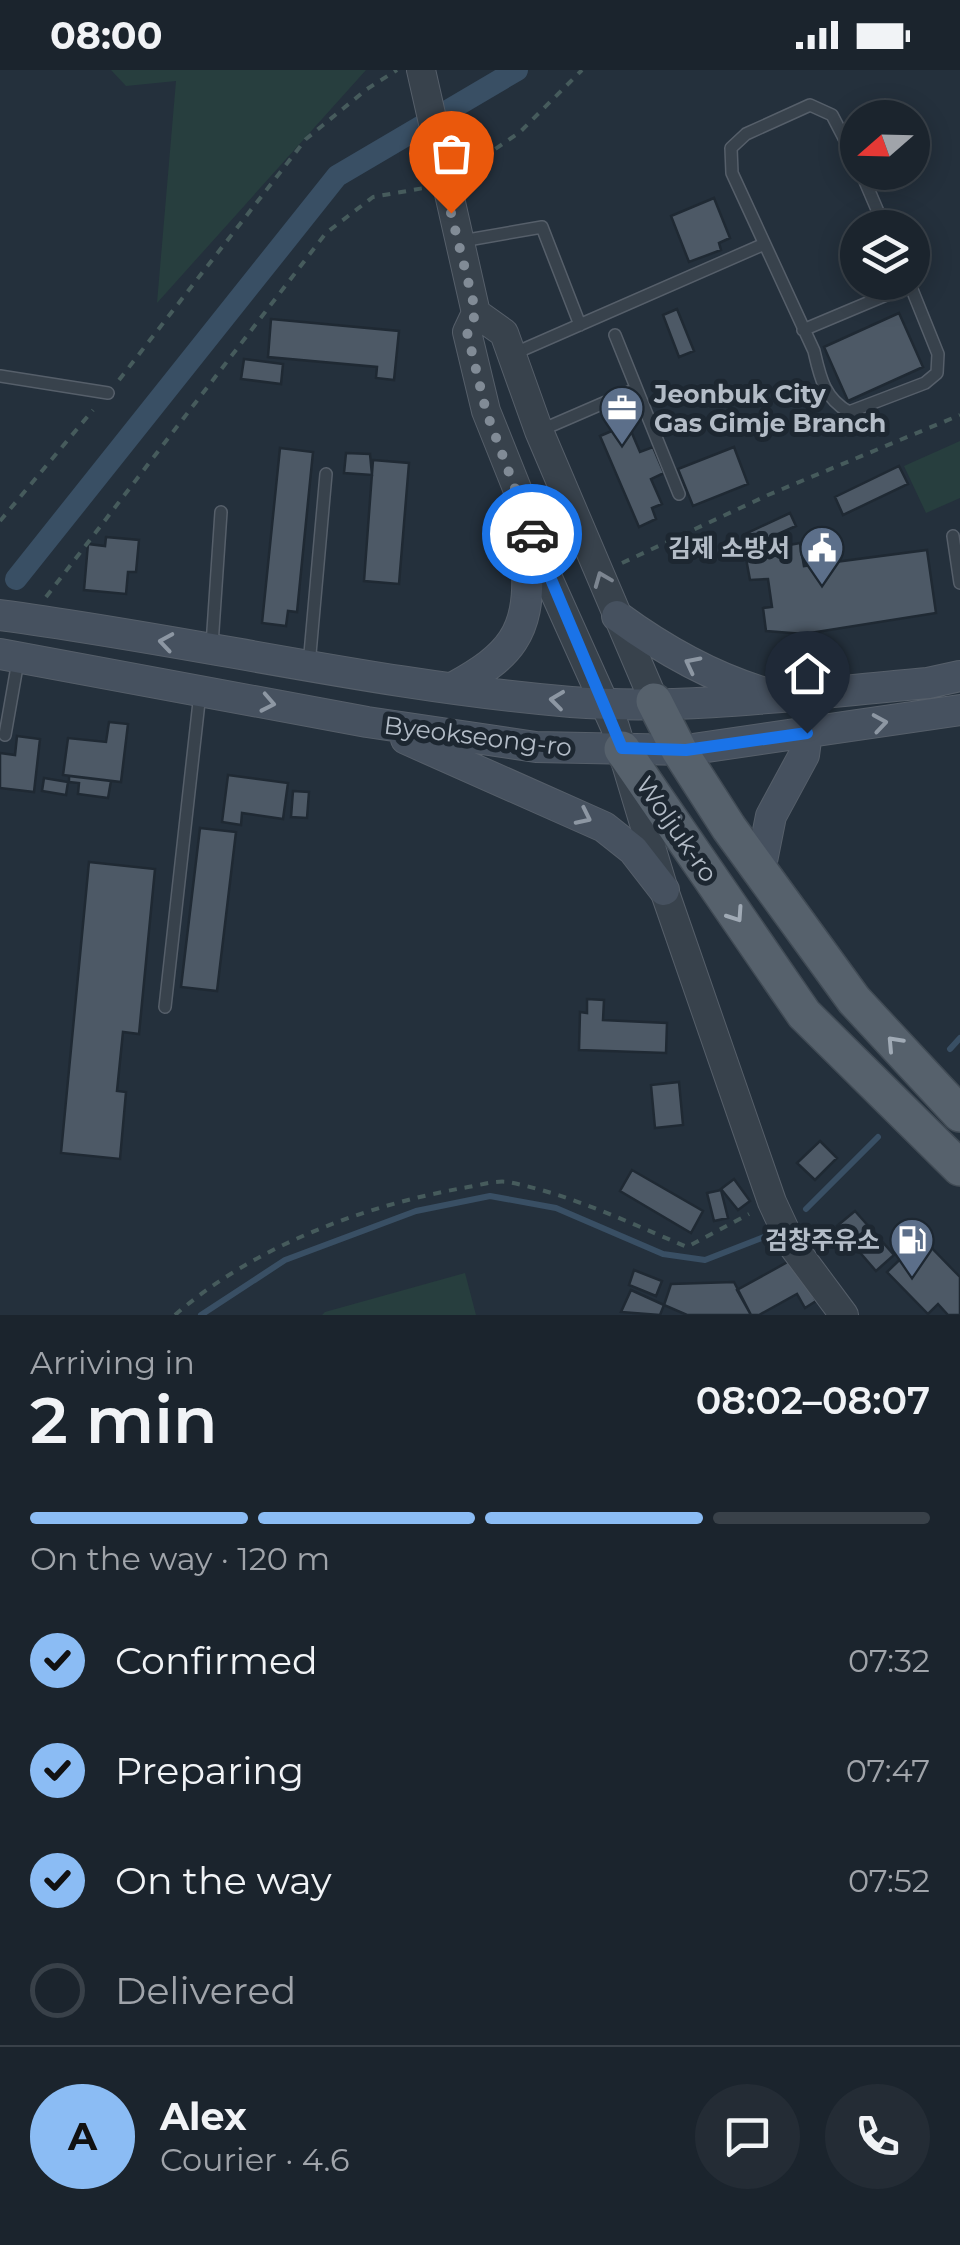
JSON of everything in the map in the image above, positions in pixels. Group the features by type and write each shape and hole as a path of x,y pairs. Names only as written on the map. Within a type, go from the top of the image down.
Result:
{"main road":[{"path":"454,687 488,668 509,648 529,604 528,568 539,558"},
{"path":"617,616 656,645 705,670 775,696"},
{"name":"Byeokseong-ro","path":"15,617 454,687 603,703 775,696 928,683 960,676"},
{"name":"Byeokseong-ro","path":"9,656 366,722 536,747 679,750 960,710"},
{"name":"Woljuk-ro","path":"654,701 679,750 760,871 854,1000 960,1114"},
{"path":"366,722 520,786 604,827 633,850 664,890"},
{"path":"760,871 771,816 804,755 807,733"},
{"name":"Woljuk-ro","path":"622,748 804,1014 960,1168"}],"street":[{"name":"Woljuk-ro","path":"414,73 476,313 504,333 540,431 654,701"},
{"name":"Woljuk-ro","path":"476,313 467,332 486,411 539,558 622,748"},
{"path":"622,748 664,890 772,1202 802,1261 844,1315"}],"lane":[{"path":"840,130 832,115 810,104 746,134 730,148 732,173 814,351 821,382 834,404 849,412 926,383 937,372 938,354 916,300"},
{"path":"457,242 542,227 580,324"},
{"path":"513,354 762,245"},
{"path":"804,330 872,300"},
{"path":"616,335 679,494"},
{"path":"0,376 108,392"},
{"path":"540,431 636,388"},
{"path":"309,665 326,474"},
{"path":"211,649 221,512"},
{"path":"953,536 960,583"},
{"path":"5,735 9,656"},
{"path":"166,1006 200,689"}],"path":[{"path":"15,617 326,234 373,196 442,172 520,132 582,70"},
{"path":"0,521 108,392 306,139 367,88 414,73"},
{"path":"600,574 768,495 960,414"},
{"path":"175,1315 212,1282 244,1266 308,1235 413,1197 504,1181 574,1201 687,1247 772,1202"}],"green space":[{"path":"111,70 366,70 157,303 176,81 126,86"},
{"path":"960,441 960,498 926,513 904,466"},
{"path":"465,1273 476,1315 322,1315 325,1312"}],"building":[{"path":"714,198 730,238 719,243 721,250 689,262 671,216"},
{"path":"677,309 694,351 679,357 663,315"},
{"path":"899,313 923,367 848,401 824,347"},
{"path":"271,319 399,331 394,380 376,378 377,367 268,357"},
{"path":"244,359 283,364 281,384 241,379"},
{"path":"628,424 640,452 653,447 664,473 651,479 662,504 652,508 656,519 639,527 600,436"},
{"path":"734,447 748,484 693,506 678,469"},
{"path":"280,448 313,452 297,612 288,611 286,626 262,623"},
{"path":"346,453 370,454 372,475 344,473"},
{"path":"373,460 409,463 399,584 364,581"},
{"path":"899,466 908,484 843,515 835,497"},
{"path":"790,513 796,526 753,545 747,533"},
{"path":"106,537 139,540 136,572 128,572 126,594 84,590 88,544 105,546"},
{"path":"800,543 804,566 927,550 936,613 804,634 766,631 763,608 772,607 768,579 750,580 745,553"},
{"path":"109,722 128,724 121,782 63,775 68,738 106,742"},
{"path":"17,736 40,739 34,792 0,788 0,753 15,755"},
{"path":"228,775 288,783 283,819 242,813 241,825 222,822"},
{"path":"69,776 111,781 108,798 78,794 79,783 69,782"},
{"path":"44,778 68,782 66,795 42,791"},
{"path":"293,791 309,792 307,818 291,817"},
{"path":"200,828 236,832 217,991 181,987"},
{"path":"89,862 155,869 139,1034 123,1032 117,1091 126,1092 120,1159 61,1153"},
{"path":"587,999 604,1000 603,1020 667,1023 666,1053 579,1050 580,1012 587,1013"},
{"path":"679,1082 683,1125 655,1128 651,1085"},
{"path":"820,1141 837,1158 815,1180 797,1163"},
{"path":"632,1170 703,1211 691,1233 620,1191"},
{"path":"734,1179 750,1201 738,1210 721,1189"},
{"path":"721,1190 728,1218 714,1221 707,1193"},
{"path":"855,1211 894,1255 876,1271 837,1226"},
{"path":"922,1238 960,1277 960,1315 948,1315 938,1304 928,1314 887,1272"},
{"path":"793,1259 816,1301 805,1308 797,1294 759,1315 751,1315 737,1290"},
{"path":"634,1270 662,1281 656,1296 629,1285"},
{"path":"734,1282 751,1315 687,1315 664,1305 671,1284"},
{"path":"631,1290 664,1305 660,1315 621,1312"}],"waterway":[{"path":"16,579 337,176 517,70"},
{"path":"950,1049 960,1038"},
{"path":"806,1209 878,1137"},
{"path":"201,1315 285,1260 416,1211 490,1196 556,1208 663,1254 705,1260 764,1237"}],"way so far":[{"path":"451,213 476,313 467,332 486,411 532,534"}],"place":[{"name":"Jeonbuk City Gas Gimje Branch","path":"622,446"},
{"name":"김제 소방서","path":"822,586"},
{"name":"검창주유소","path":"912,1278"}],"route":[{"path":"532,534 622,748 686,750 807,733"}]}
